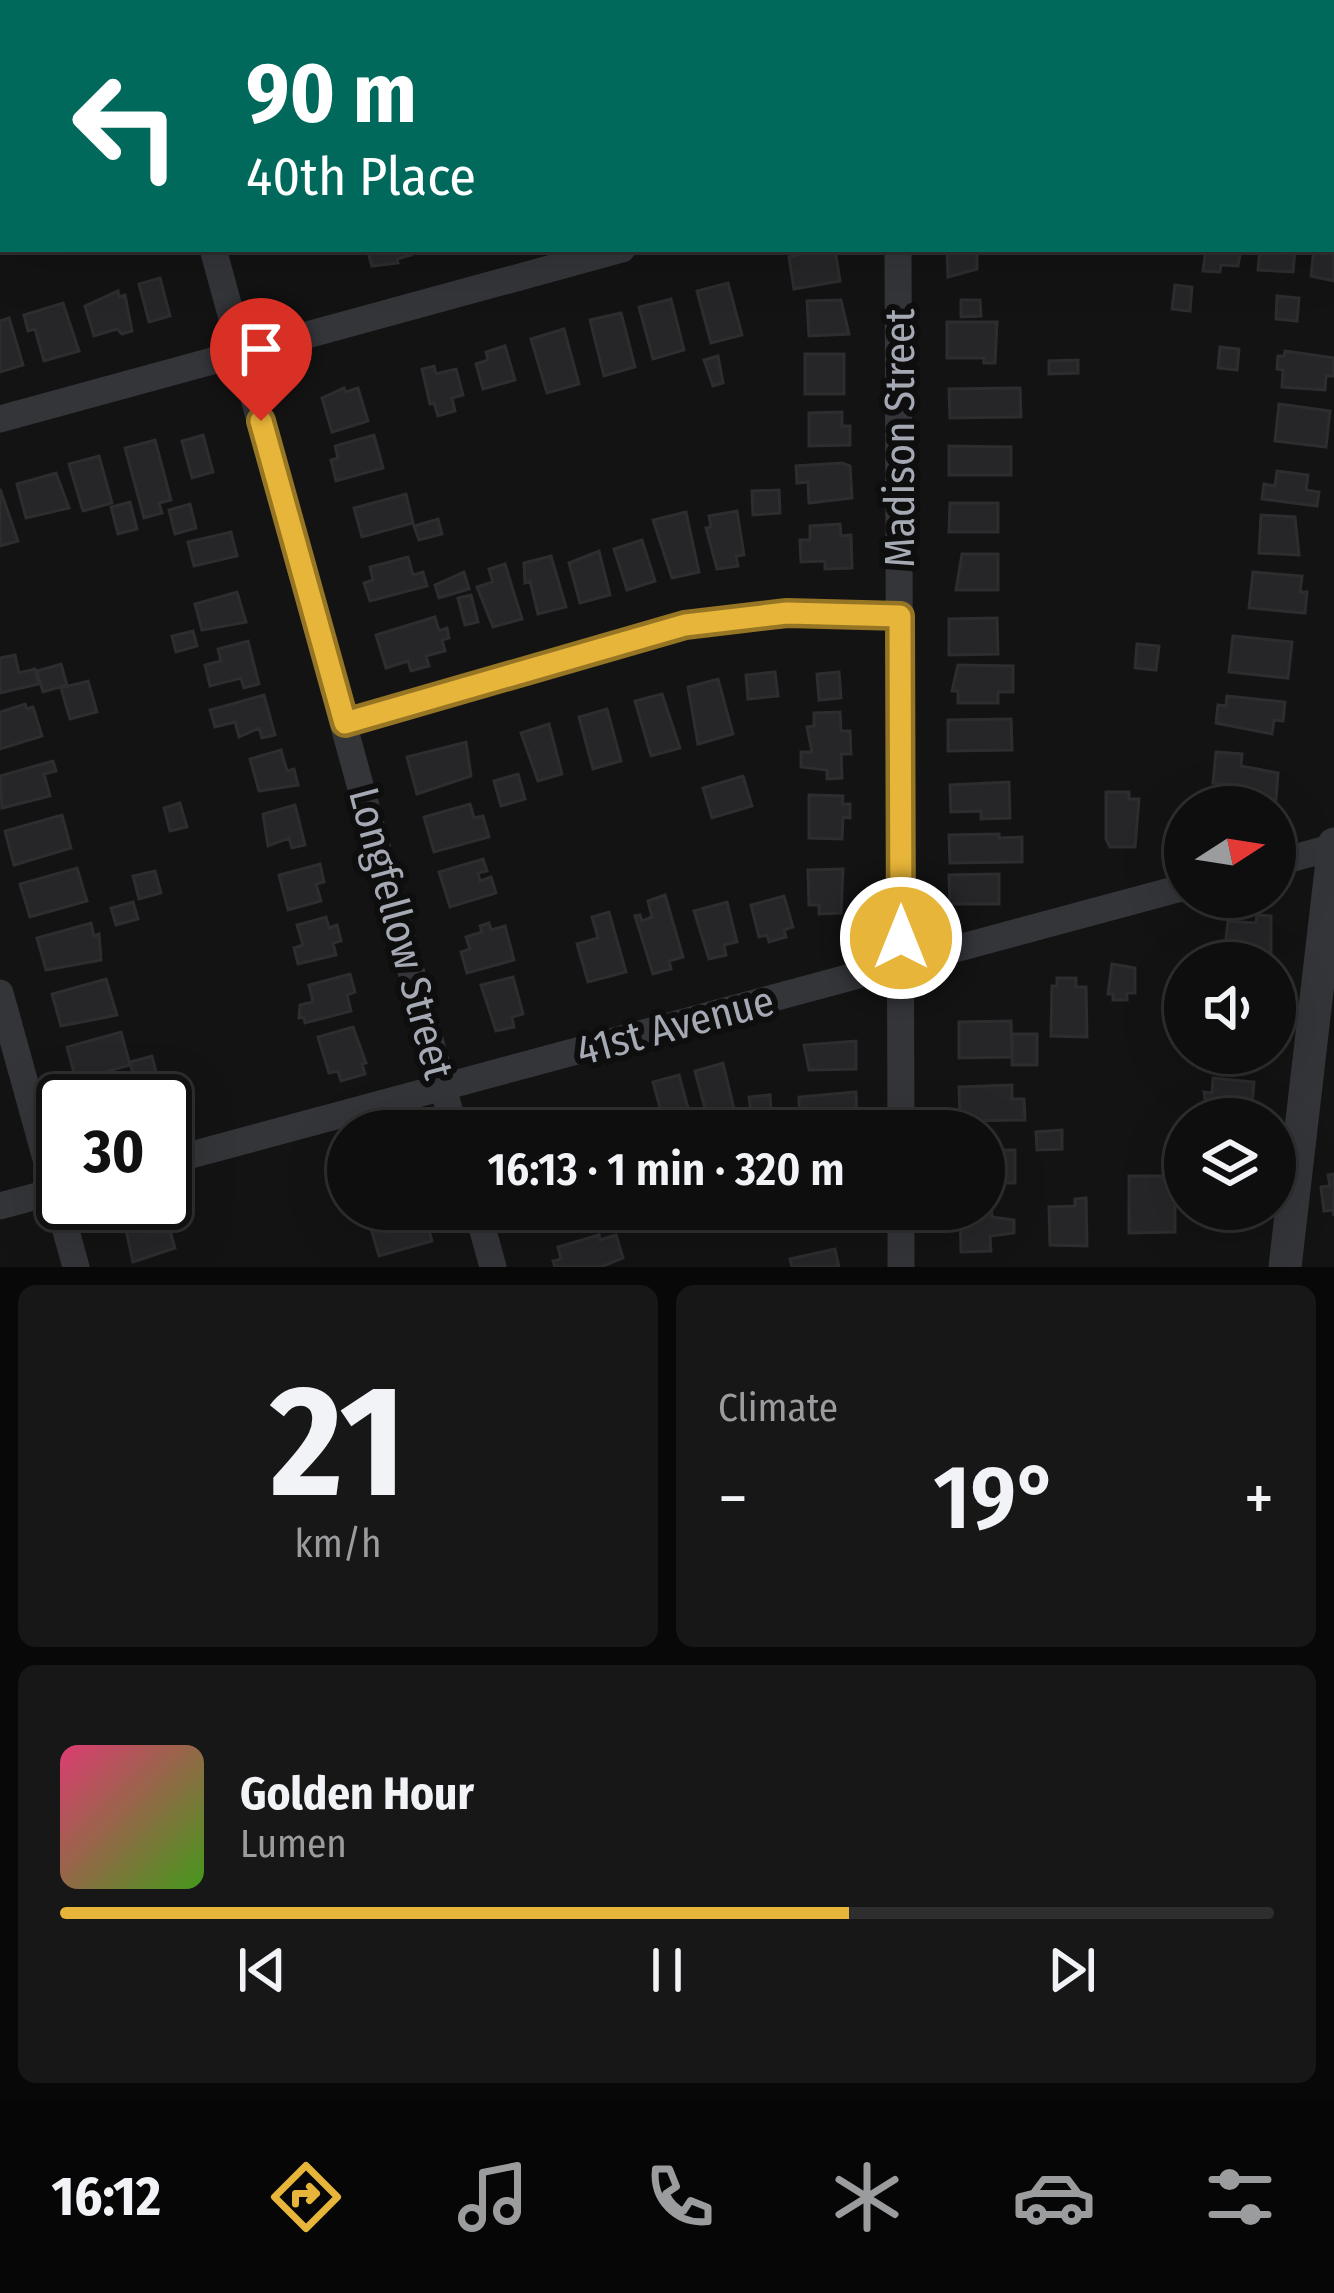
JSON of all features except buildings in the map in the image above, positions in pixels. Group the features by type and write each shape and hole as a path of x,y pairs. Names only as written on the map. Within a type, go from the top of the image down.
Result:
{"street":[{"name":"Longfellow Street","path":"214,252 449,1110"},
{"path":"0,419 611,252"},
{"name":"Madison Street","path":"898,252 901,1110"},
{"path":"345,723 685,625 787,613 900,616"},
{"path":"1285,1267 1334,846 1296,857"},
{"name":"41st Avenue","path":"192,1155 1164,893"},
{"path":"0,992 36,1113"},
{"path":"0,1206 36,1196"},
{"path":"68,1230 76,1267"},
{"path":"483,1230 493,1267"},
{"path":"901,1230 901,1267"}],"route":[{"path":"261,421 345,723 685,625 787,613 900,616 901,938"}]}
